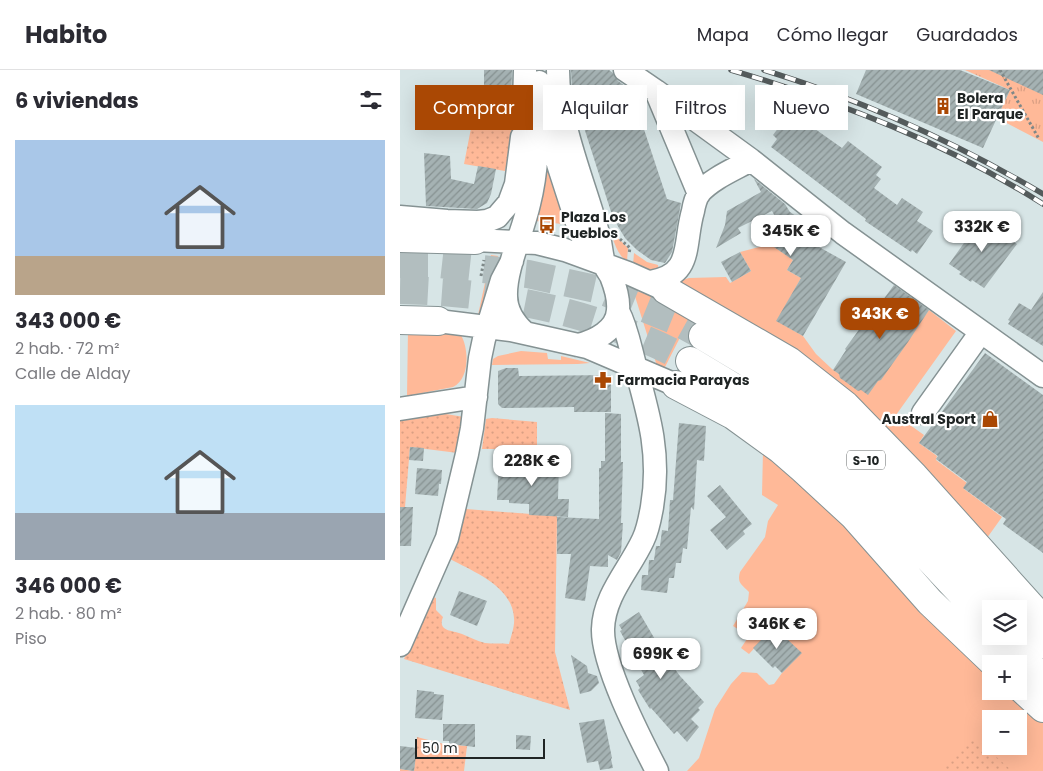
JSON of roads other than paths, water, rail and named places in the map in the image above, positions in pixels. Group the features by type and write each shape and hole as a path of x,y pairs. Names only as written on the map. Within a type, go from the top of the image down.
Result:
{"highway":[{"path":"400,238 475,240"},
{"path":"658,286 789,361 846,405 914,476 1043,620"},
{"path":"400,320 438,321"},
{"name":"S-10","path":"703,336 748,363 804,403 843,437 999,600"},
{"name":"S-10","path":"690,361 752,399 794,429 872,499 982,615"},
{"path":"684,389 733,415 780,449 803,469 854,516 930,602 986,655"},
{"path":"1027,628 1043,644"},
{"path":"1011,645 1043,679"},
{"path":"1027,693 1043,708"}],"street":[{"path":"558,70 561,105 598,233 596,262"},
{"path":"625,70 751,160 843,233 1043,376"},
{"path":"534,74 558,164 580,232 596,262 616,291 618,311 616,320 602,335 578,345"},
{"path":"400,217 483,222 493,219 502,211 512,196 520,164 524,111 534,74"},
{"path":"532,334 515,322 510,314 506,296 507,283 515,251 530,203 535,172 534,74"},
{"path":"656,91 698,194"},
{"path":"475,240 515,251 550,246 658,286 662,280 678,270 682,263 698,194 722,175 751,160"},
{"path":"400,645 447,538 466,462 480,358 487,326 502,280 515,251"},
{"path":"618,311 625,326 649,418 656,456 656,478 649,523 643,540 608,604 604,617 603,632 614,675 657,771"},
{"path":"438,321 487,326 578,345 636,367 684,389"},
{"path":"923,412 981,332"},
{"path":"480,358 485,350 494,344 532,334"},
{"path":"649,418 655,404 662,398 684,389"},
{"path":"400,409 476,397"}],"tunnel":[{"path":"400,264 438,264 528,274 600,290 674,320 703,336"},
{"path":"400,290 476,295 550,308 621,330 656,344 690,361"}],"railway":[{"path":"731,70 812,96 892,126 969,162 1043,204"},
{"path":"764,70 837,95 907,124 976,157 1043,194"}],"place":[{"name":"Bolera El Parque","path":"943,106"},
{"name":"Plaza Los Pueblos","path":"547,225"},
{"name":"Farmacia Parayas","path":"603,380"},
{"name":"Austral Sport","path":"990,419"}]}
